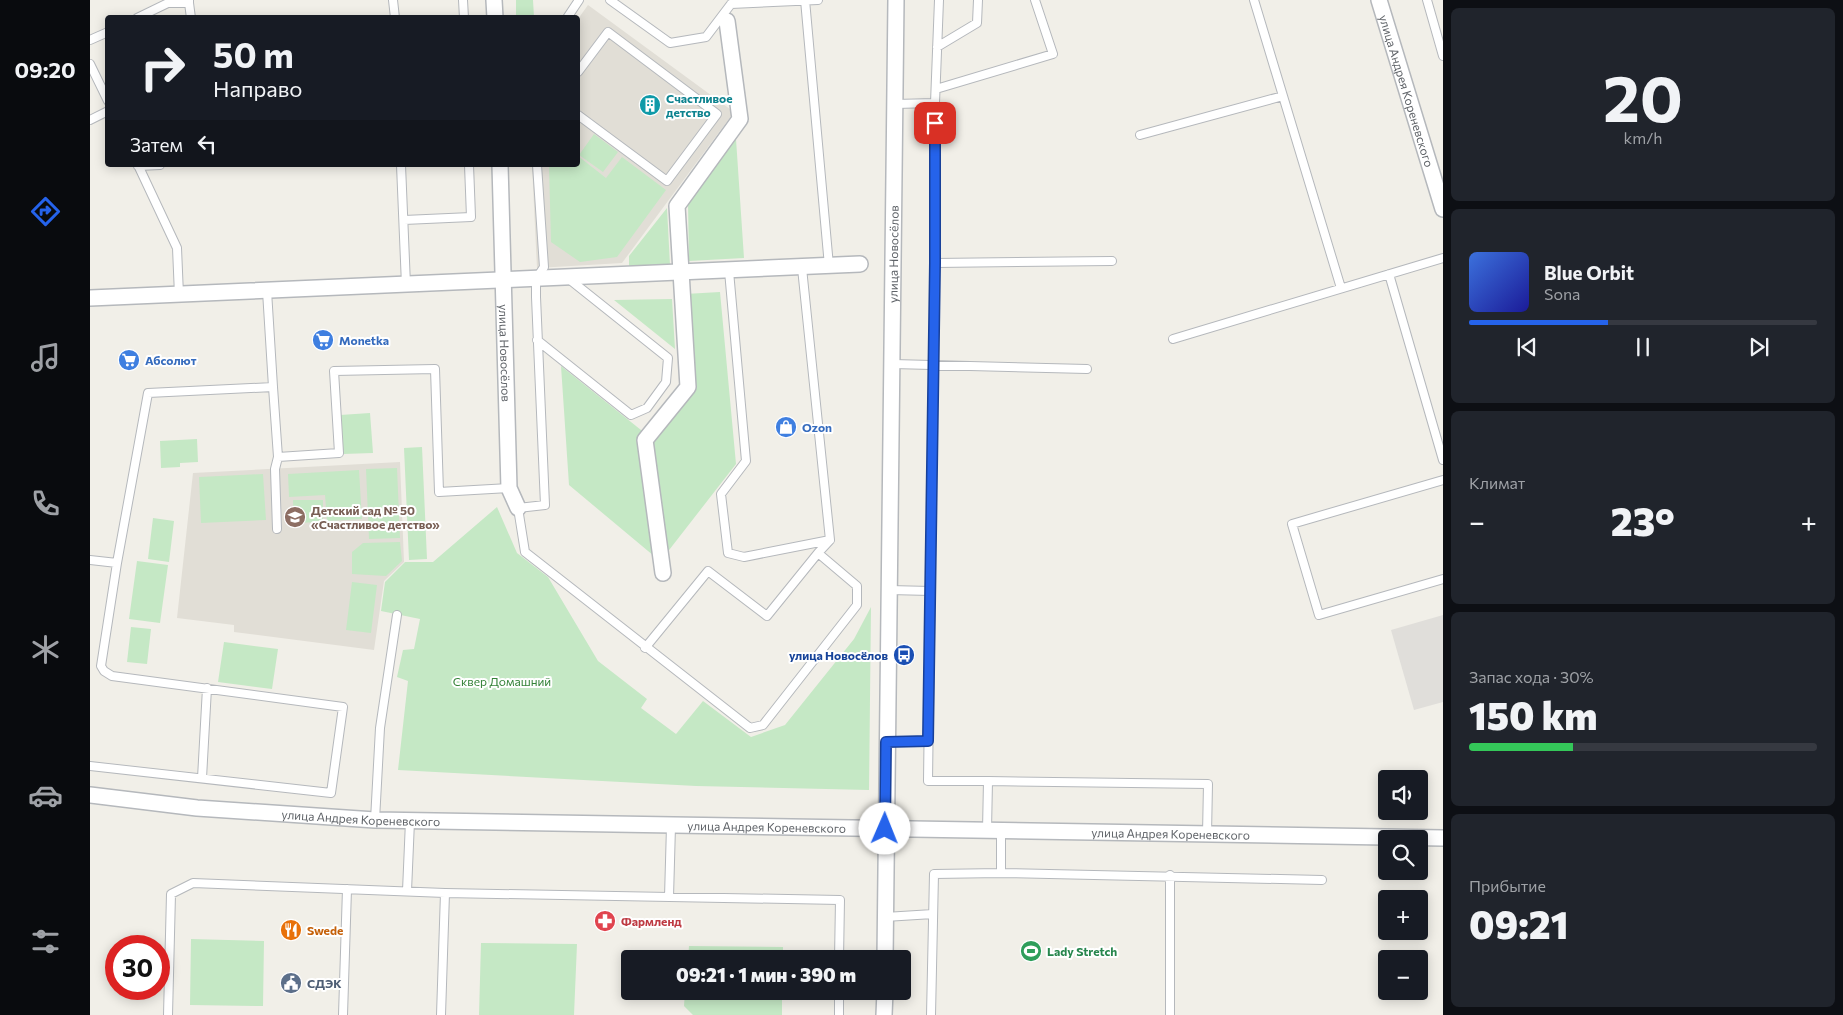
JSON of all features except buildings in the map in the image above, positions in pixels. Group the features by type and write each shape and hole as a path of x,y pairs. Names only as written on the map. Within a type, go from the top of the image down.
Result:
{"street":[{"path":"494,0 495,15"},
{"name":"улица Новосёлов","path":"885,950 896,0"},
{"name":"улица Андрея Кореневского","path":"1379,0 1443,209"},
{"path":"663,573 645,440 688,387 676,206 740,119 727,21"},
{"name":"улица Новосёлов","path":"500,167 509,488 518,508"},
{"path":"90,298 860,264"},
{"name":"улица Андрея Кореневского","path":"90,795 197,808 375,820 1443,838"},
{"path":"884,1015 885,1000"}],"lane":[{"path":"393,0 395,15"},
{"path":"463,0 464,15"},
{"path":"569,15 579,0"},
{"path":"610,0 670,43 706,37 730,2 818,0"},
{"path":"939,0 935,103 934,365 928,781 1208,784 1207,834"},
{"path":"938,46 978,23 978,0"},
{"path":"936,89 1053,54 1035,0"},
{"path":"1254,0 1342,288"},
{"path":"1426,0 1443,56"},
{"path":"806,1 829,266"},
{"path":"143,15 168,3 189,2 191,15"},
{"path":"580,69 608,32 716,114 667,181 580,116"},
{"path":"90,40 105,33"},
{"path":"90,64 105,95"},
{"path":"1140,135 1283,96"},
{"path":"895,104 935,103"},
{"path":"90,120 105,113"},
{"path":"138,167 177,248 179,294"},
{"path":"401,167 406,284"},
{"path":"404,220 470,217 469,167"},
{"path":"537,167 544,267 536,279 545,505 518,508 525,552 645,648 750,728 763,725 857,605 857,586 818,553"},
{"path":"1173,339 1443,258"},
{"path":"935,263 1112,261"},
{"path":"645,648 708,571 767,616 830,540 802,268"},
{"path":"729,271 746,461 721,494 728,554 744,558 830,540"},
{"path":"1389,274 1443,460"},
{"path":"537,340 630,415 647,408 666,382 668,358 567,278"},
{"path":"268,291 278,457 275,469 277,528"},
{"path":"892,364 1086,369"},
{"path":"278,457 340,453 334,372 435,369 439,492 509,488"},
{"path":"90,766 331,793 343,707 112,676 104,671 101,666 117,563 148,393 273,387"},
{"path":"1443,480 1292,524 1319,615 1443,579"},
{"path":"90,560 117,563"},
{"path":"889,590 931,591"},
{"path":"375,820 380,728 397,616"},
{"path":"202,778 207,688"},
{"path":"886,742 928,741"},
{"path":"988,781 1001,873"},
{"path":"407,891 410,820"},
{"path":"668,897 671,826"},
{"path":"931,1015 934,874 1001,873 1322,880"},
{"path":"1170,876 1170,1015"},
{"path":"168,1015 171,894 193,883 445,893 840,900 839,950"},
{"path":"343,1015 346,888"},
{"path":"441,1015 445,893"},
{"path":"885,917 934,914"},
{"path":"839,1000 839,1015"}],"shaded area":[{"path":"588,5 734,112 622,263 537,268 532,167 580,167 580,16"},
{"name":"Детский сад № 50 «Счастливое детство»","path":"400,462 404,562 384,581 374,650 234,632 234,625 177,618 193,473"},
{"path":"1443,615 1443,702 1414,710 1391,630"}],"green space":[{"path":"516,0 533,0 534,15 516,15"},
{"path":"594,134 618,152 603,172 580,156"},
{"path":"736,139 744,258 689,261 688,203"},
{"path":"622,157 666,190 617,257 580,262 551,242 549,167 580,167 580,158 606,178"},
{"path":"667,208 670,265 629,266 629,256"},
{"path":"720,292 736,464 666,554 654,556 569,485 561,366 651,438 691,387 685,294"},
{"path":"672,299 675,349 614,300"},
{"path":"370,413 373,453 343,454 340,415"},
{"path":"197,439 198,462 180,463 180,467 161,468 160,441"},
{"path":"422,447 427,559 409,560 404,448"},
{"path":"397,468 400,538 369,539 366,469"},
{"path":"359,470 362,519 327,521 325,495 289,497 288,474"},
{"path":"263,474 266,520 201,523 199,477"},
{"path":"293,500 323,500 323,522 294,523"},
{"name":"Сквер Домашний","path":"497,507 517,553 548,577 598,661 647,699 641,708 676,734 703,701 751,737 785,725 854,639 871,607 869,790 696,786 398,770 408,681 397,677 403,650 414,649 420,619 381,611 385,582 405,562 433,562"},
{"path":"153,518 174,521 169,562 148,559"},
{"path":"400,542 402,561 386,576 352,574 352,552 363,543"},
{"path":"137,561 168,565 160,623 129,619"},
{"path":"352,582 377,585 371,633 346,630"},
{"path":"131,627 151,629 147,664 127,662"},
{"path":"224,642 278,649 272,689 218,682"},
{"path":"191,939 264,941 263,1006 190,1005"},
{"path":"481,943 577,944 574,1015 479,1015"},
{"path":"689,946 783,947 783,950 689,950"},
{"path":"684,1000 782,1000 782,1015 693,1015 684,1006"}],"place":[{"name":"Счастливое детство","path":"650,105"},
{"name":"Monetka","path":"323,340"},
{"name":"Абсолют","path":"129,360"},
{"name":"Ozon","path":"786,427"},
{"name":"Детский сад № 50 «Счастливое детство»","path":"295,517"},
{"name":"улица Новосёлов","path":"904,655"},
{"name":"Фармленд","path":"605,921"},
{"name":"Swede","path":"291,930"},
{"name":"Lady Stretch","path":"1031,951"},
{"name":"СДЭК","path":"291,983"}],"route":[{"path":"885,829 886,742 928,741 935,263 935,123"}]}
